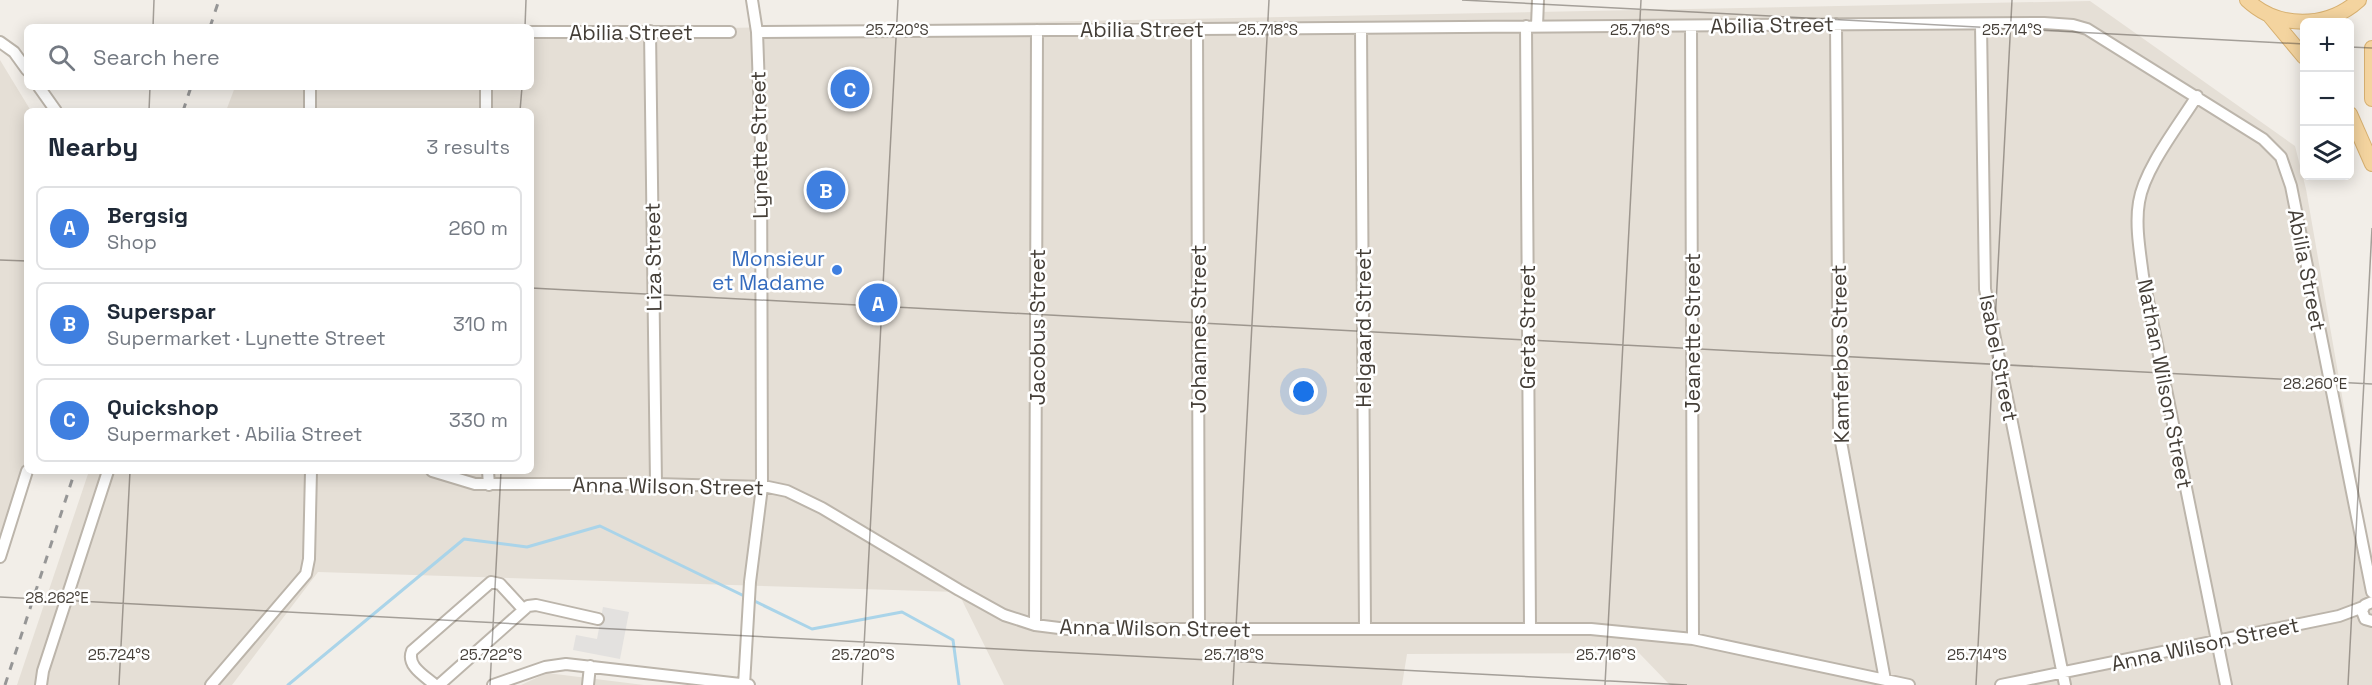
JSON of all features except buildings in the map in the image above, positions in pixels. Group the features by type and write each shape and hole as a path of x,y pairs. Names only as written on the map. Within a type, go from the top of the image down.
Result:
{"main road":[{"path":"2245,1 2268,14 2287,21 2313,22 2338,14 2359,0"},
{"path":"2268,14 2300,52"},
{"path":"2372,48 2372,99"},
{"path":"2354,125 2372,164"}],"street":[{"name":"Lynette Street","path":"746,685 750,582 762,487 761,144 757,32 752,0"},
{"name":"Greta Street","path":"1530,628 1532,26 1538,0"},
{"name":"Abilia Street","path":"757,32 1836,24 2061,23 2081,26 2271,144 2285,164 2368,577 2368,609 2372,633"},
{"name":"Kamferbos Street","path":"1836,24 1839,431 1891,682"},
{"name":"Isabel Street","path":"1981,25 1985,289 2065,685"},
{"name":"Jeanette Street","path":"1691,26 1693,639"},
{"name":"Johannes Street","path":"1197,28 1199,630"},
{"name":"Helgaard Street","path":"1361,28 1365,628"},
{"name":"Jacobus Street","path":"1035,625 1037,30"},
{"name":"Liza Street","path":"650,31 656,483"},
{"name":"Abilia Street","path":"534,32 730,32"},
{"path":"0,42 14,52 24,66"},
{"path":"41,90 54,108"},
{"path":"310,90 310,108"},
{"path":"486,90 486,108"},
{"name":"Nathan Wilson Street","path":"2197,96 2145,181 2138,216 2143,276 2226,685"},
{"path":"0,557 26,474"},
{"path":"41,685 43,670 107,474"},
{"path":"212,685 306,574 309,559 311,474"},
{"name":"Anna Wilson Street","path":"441,474 464,482 489,485 656,483 787,490 809,500 1004,615 1035,625 1067,629 1199,630 1591,629 1693,639 1909,685"},
{"path":"488,474 489,485"},
{"path":"523,609 497,582 492,582 412,651 410,657 412,665 437,685 528,606 536,605 598,619"},
{"name":"Anna Wilson Street","path":"2001,685 2368,609"},
{"path":"493,685 545,667 566,664 746,685"},
{"path":"588,685 590,666"}],"shaded area":[{"path":"2090,1 2295,146 2300,166 2300,180 2304,180 2306,189 2372,568 2372,685 1670,685 1639,653 1407,654 1402,685 1004,685 958,592 318,572 232,685 17,685 88,474 534,474 534,108 227,108 234,90 534,90 534,32"},
{"path":"0,60 29,108 24,108 24,465 0,540"},
{"path":"603,607 629,612 620,659 573,650 576,635 597,639"},
{"path":"547,673 644,685 521,685"}],"waterway":[{"path":"288,685 464,539 527,547 600,526 812,629 902,612 953,640 959,685"}],"railway":[{"path":"211,24 219,0"},
{"path":"184,108 190,90"},
{"path":"5,685 74,474"}],"place":[{"name":"Quickshop","path":"850,89"},
{"name":"Superspar","path":"826,190"},
{"name":"Monsieur et Madame","path":"837,270"},
{"name":"Bergsig","path":"878,303"}]}
